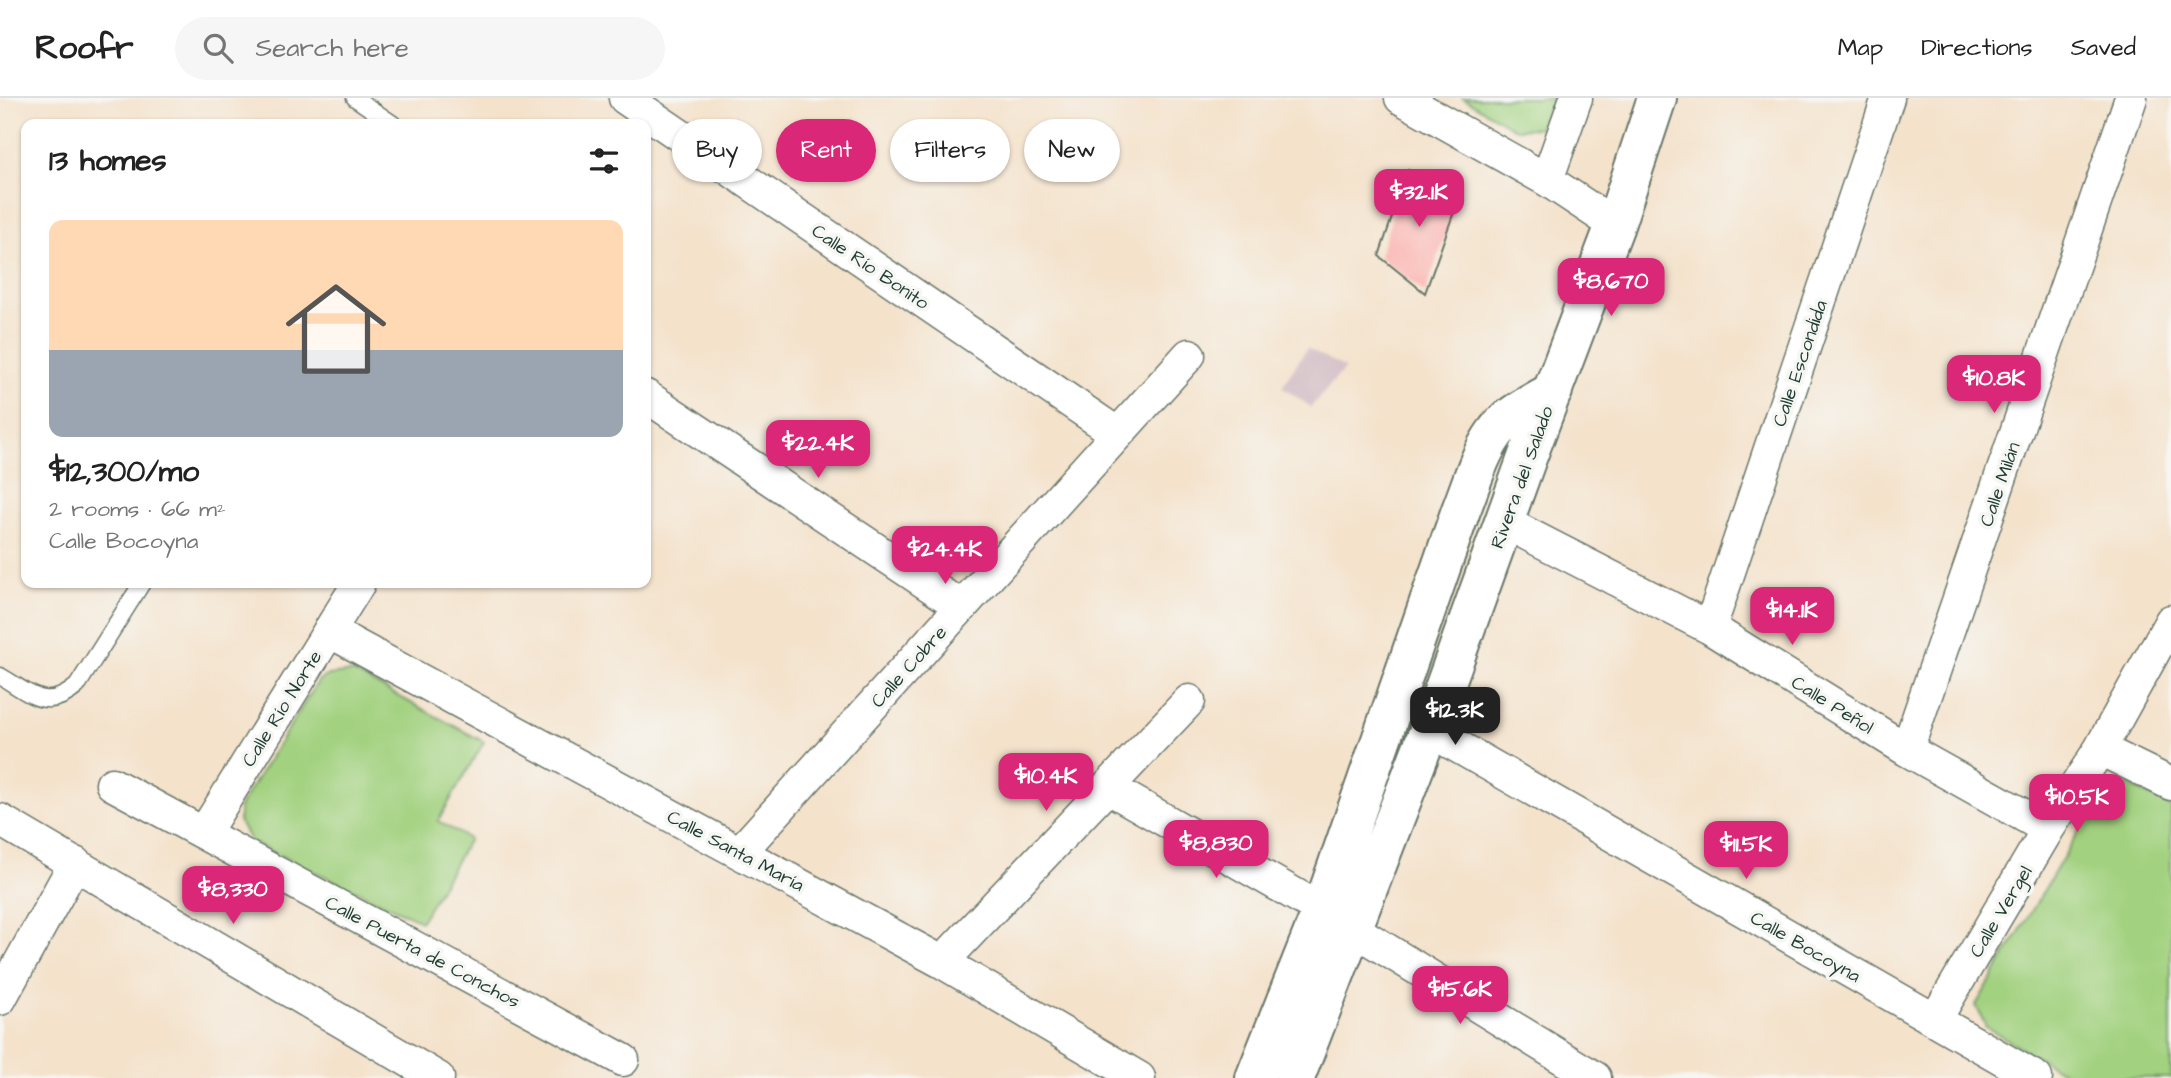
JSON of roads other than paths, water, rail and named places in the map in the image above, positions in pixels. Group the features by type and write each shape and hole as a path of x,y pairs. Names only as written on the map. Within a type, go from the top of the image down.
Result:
{"street":[{"path":"1401,98 1547,180 1615,225"},
{"path":"1547,180 1576,98"},
{"path":"1553,391 1615,225 1657,98"},
{"name":"Calle Escondida","path":"1710,628 1888,98"},
{"name":"Calle Milán","path":"1908,750 2131,98"},
{"name":"Calle Río Bonito","path":"651,121 1118,434"},
{"name":"Calle Cobre","path":"740,852 1189,355"},
{"name":"Rivera del Salado","path":"1255,1078 1337,920 1429,730 1553,391"},
{"name":"Rivera del Salado","path":"1295,1078 1337,920 1461,510 1495,432 1553,391"},
{"path":"651,399 962,607"},
{"name":"Calle Peñol","path":"1504,523 1710,628 1908,750 2048,830"},
{"name":"Calle Río Norte","path":"204,833 356,588"},
{"name":"Calle Vergel","path":"1935,1020 2048,830 2100,749 2171,621"},
{"name":"Calle Santa María","path":"329,631 942,962 1139,1078"},
{"path":"942,962 1189,701"},
{"name":"Calle Bocoyna","path":"1429,730 2036,1078"},
{"path":"2100,749 2171,784"},
{"name":"Calle Puerta de Conchos","path":"112,784 623,1060"},
{"path":"1107,788 1337,920 1595,1078"},
{"path":"0,820 438,1078"},
{"path":"0,999 75,863"}],"lane":[{"path":"355,98 386,119"},
{"path":"0,676 40,699 58,699 66,695 77,686 139,588"}]}
